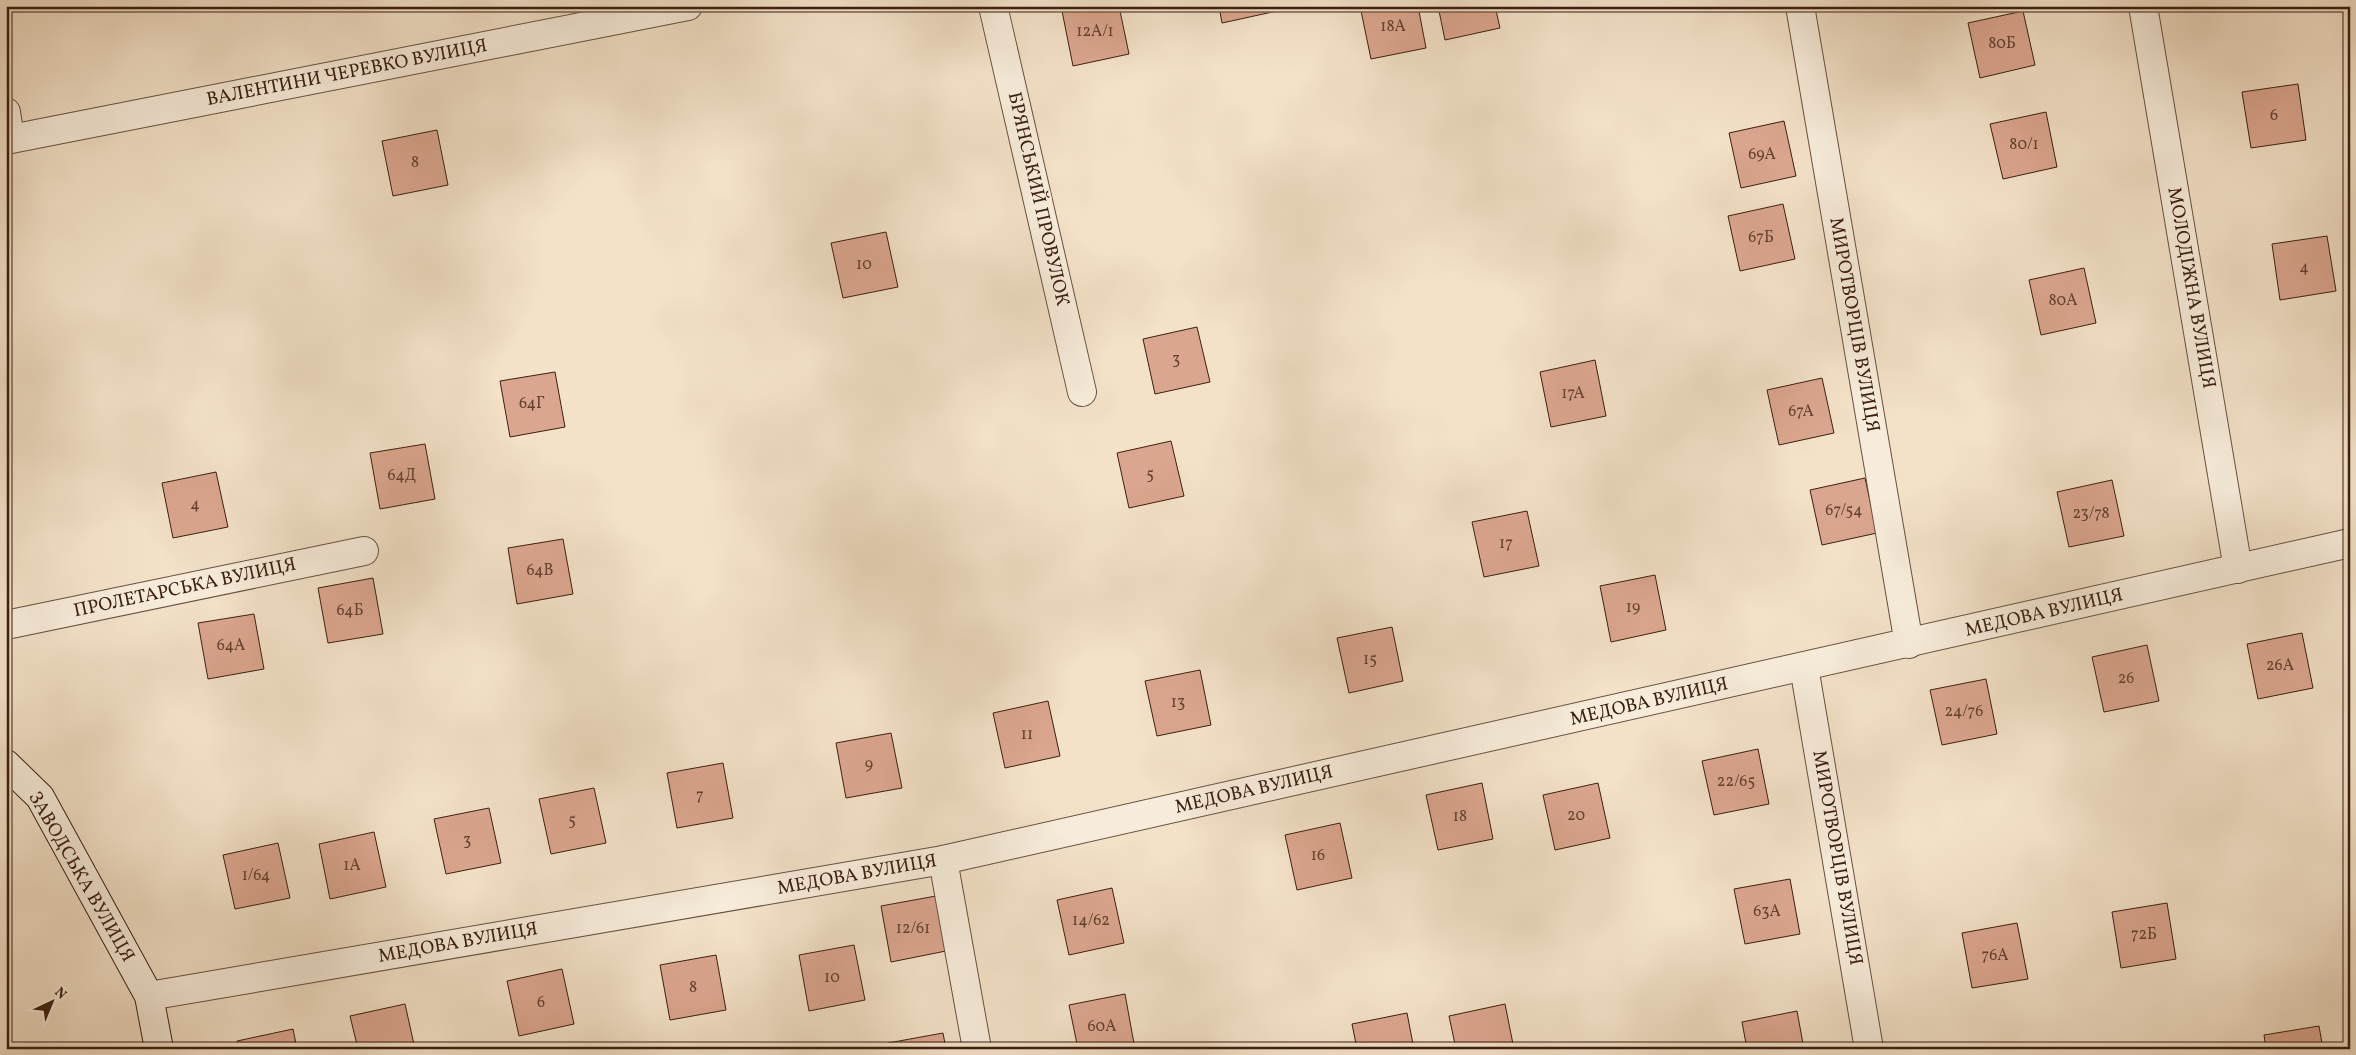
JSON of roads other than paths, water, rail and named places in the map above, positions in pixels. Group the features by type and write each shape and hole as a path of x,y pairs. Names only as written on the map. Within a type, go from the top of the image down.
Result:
{"street":[{"name":"ВАЛЕНТИНИ ЧЕРЕВКО ВУЛИЦЯ","path":"8,139 688,6"},
{"name":"БРЯНСЬКИЙ ПРОВУЛОК","path":"993,6 1082,392"},
{"name":"МИРОТВОРЦІВ ВУЛИЦЯ","path":"1800,6 1909,644"},
{"name":"МОЛОДІЖНА ВУЛИЦЯ","path":"2143,6 2238,569"},
{"path":"6,112 8,139"},
{"name":"МЕДОВА ВУЛИЦЯ","path":"149,996 943,860 1909,644 2350,543"},
{"name":"ПРОЛЕТАРСЬКА ВУЛИЦЯ","path":"6,624 364,551"},
{"name":"МИРОТВОРЦІВ ВУЛИЦЯ","path":"1804,667 1869,1049"},
{"name":"ЗАВОДСЬКА ВУЛИЦЯ","path":"6,764 40,797 149,996 159,1049"},
{"path":"943,860 977,1049"}]}
